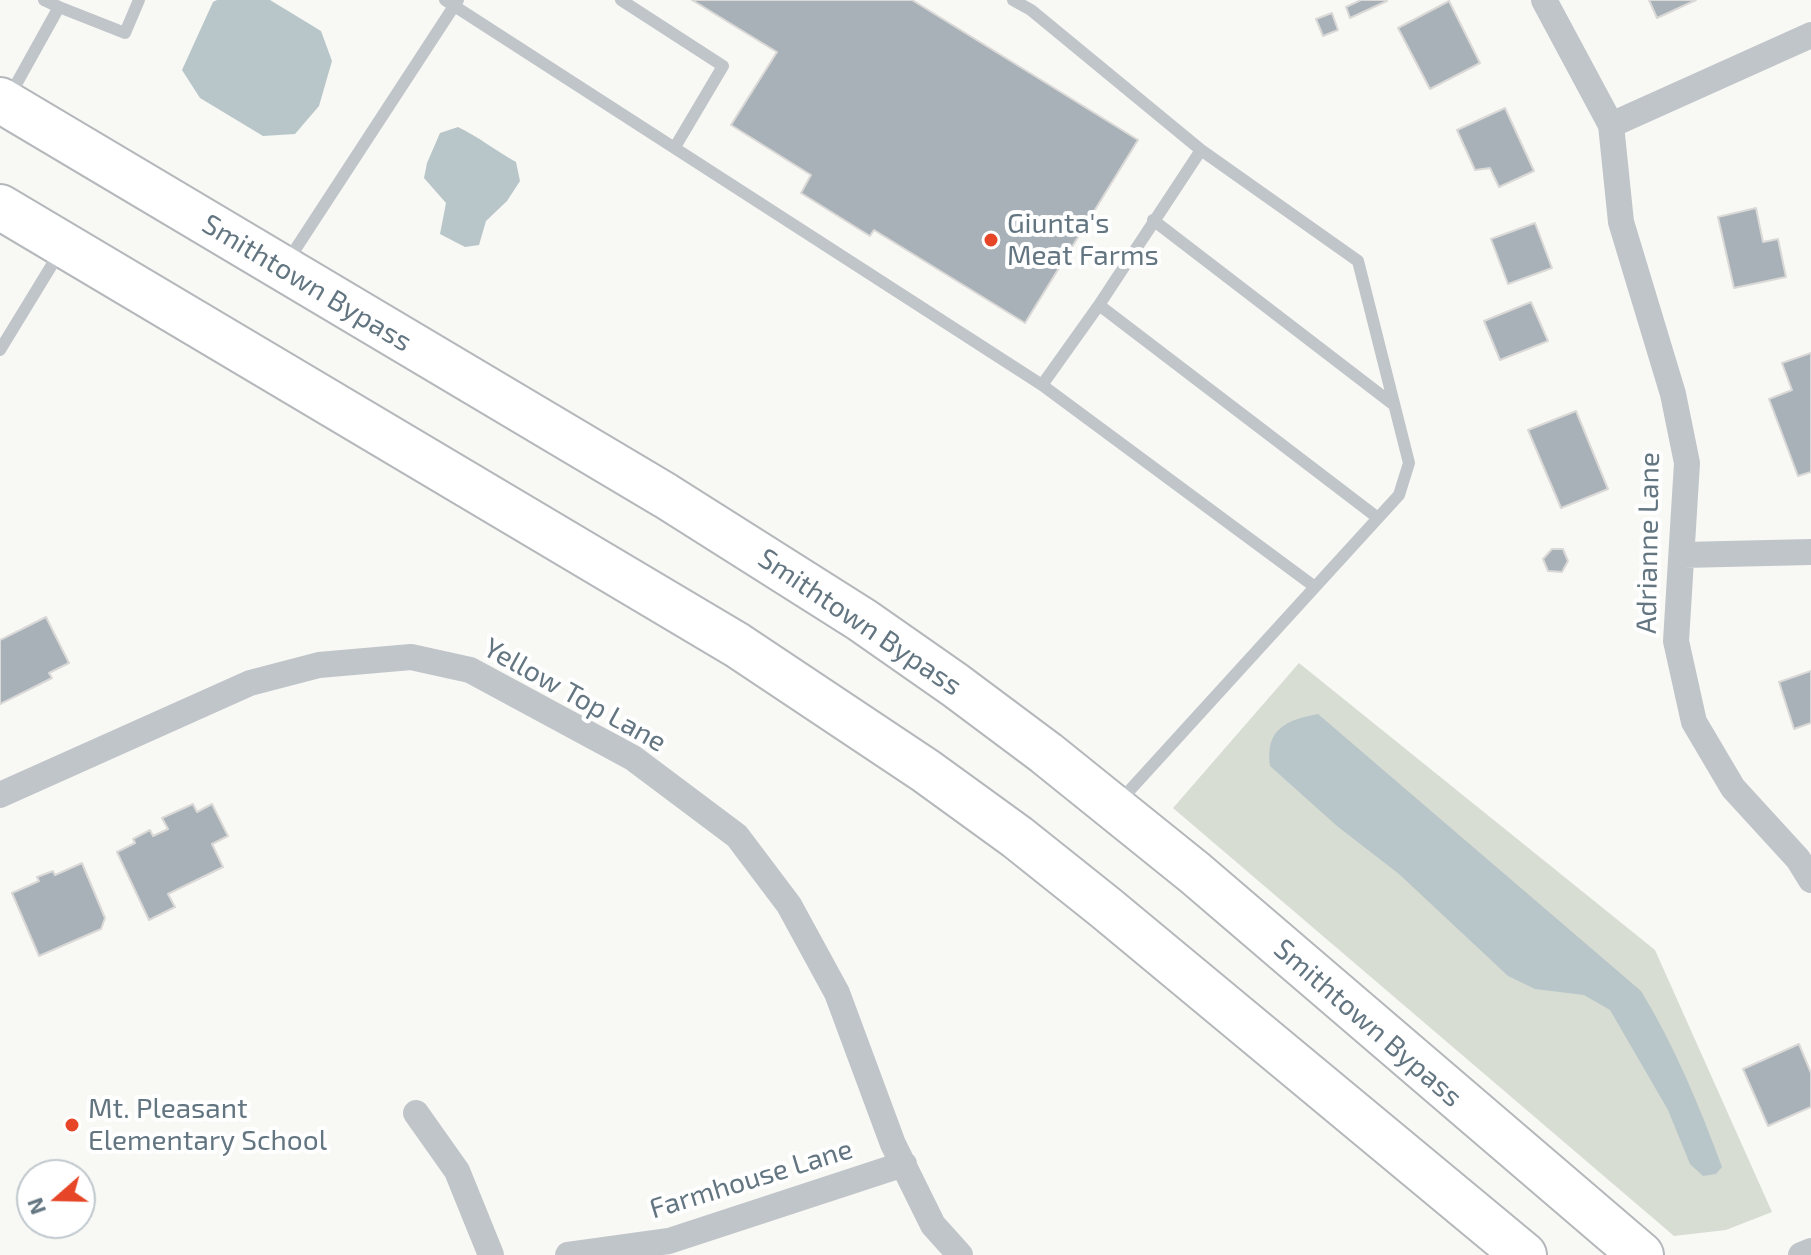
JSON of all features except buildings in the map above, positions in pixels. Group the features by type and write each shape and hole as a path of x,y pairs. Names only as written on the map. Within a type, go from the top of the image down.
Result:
{"highway":[{"name":"Smithtown Bypass","path":"3,102 666,496 850,612 955,685 1195,873 1641,1255"},
{"path":"0,207 710,629 926,771 1017,837 1106,908 1524,1255"}],"street":[{"name":"Adrianne Lane","path":"1544,0 1611,125 1621,222 1673,394 1687,463 1676,641 1694,722 1733,788 1798,859 1811,880"},
{"path":"1611,125 1811,35"},
{"path":"1683,555 1811,552"},
{"name":"Yellow Top Lane","path":"0,795 250,683 319,665 411,657 470,670 633,758 737,836 789,905 837,993 893,1144 933,1225 960,1255"},
{"path":"416,1113 457,1171 491,1255"},
{"name":"Farmhouse Lane","path":"568,1255 669,1241 904,1164"},
{"name":"Yellow Top Lane","path":"932,1255 933,1225"},
{"path":"1801,1255 1811,1251"}],"lane":[{"path":"44,0 125,33 139,0"},
{"path":"621,0 723,66 675,147"},
{"path":"1013,0 1031,10 1201,150 1358,261 1409,463 1399,495 1114,807"},
{"path":"283,269 452,2 1042,385 1315,587"},
{"path":"3,102 59,7"},
{"path":"1042,385 1201,150"},
{"path":"1153,220 1394,405"},
{"path":"0,350 64,245"},
{"path":"1099,305 1378,518"}],"shaded area":[{"path":"270,0 321,31 332,61 319,106 295,134 263,136 200,98 182,70 213,2"},
{"path":"458,127 516,162 520,181 507,201 486,221 479,245 465,247 440,234 446,203 424,178 440,133"},
{"path":"1299,663 1655,950 1772,1212 1726,1230 1674,1236 1173,808"},
{"path":"1318,714 1641,991 1675,1055 1705,1122 1722,1167 1716,1174 1703,1176 1690,1164 1668,1110 1610,1010 1584,995 1535,989 1508,976 1399,874 1337,826 1270,766 1271,743 1280,728 1296,719"}],"place":[{"name":"Giunta's Meat Farms","path":"991,240"},
{"name":"Mt. Pleasant Elementary School","path":"72,1125"}]}
